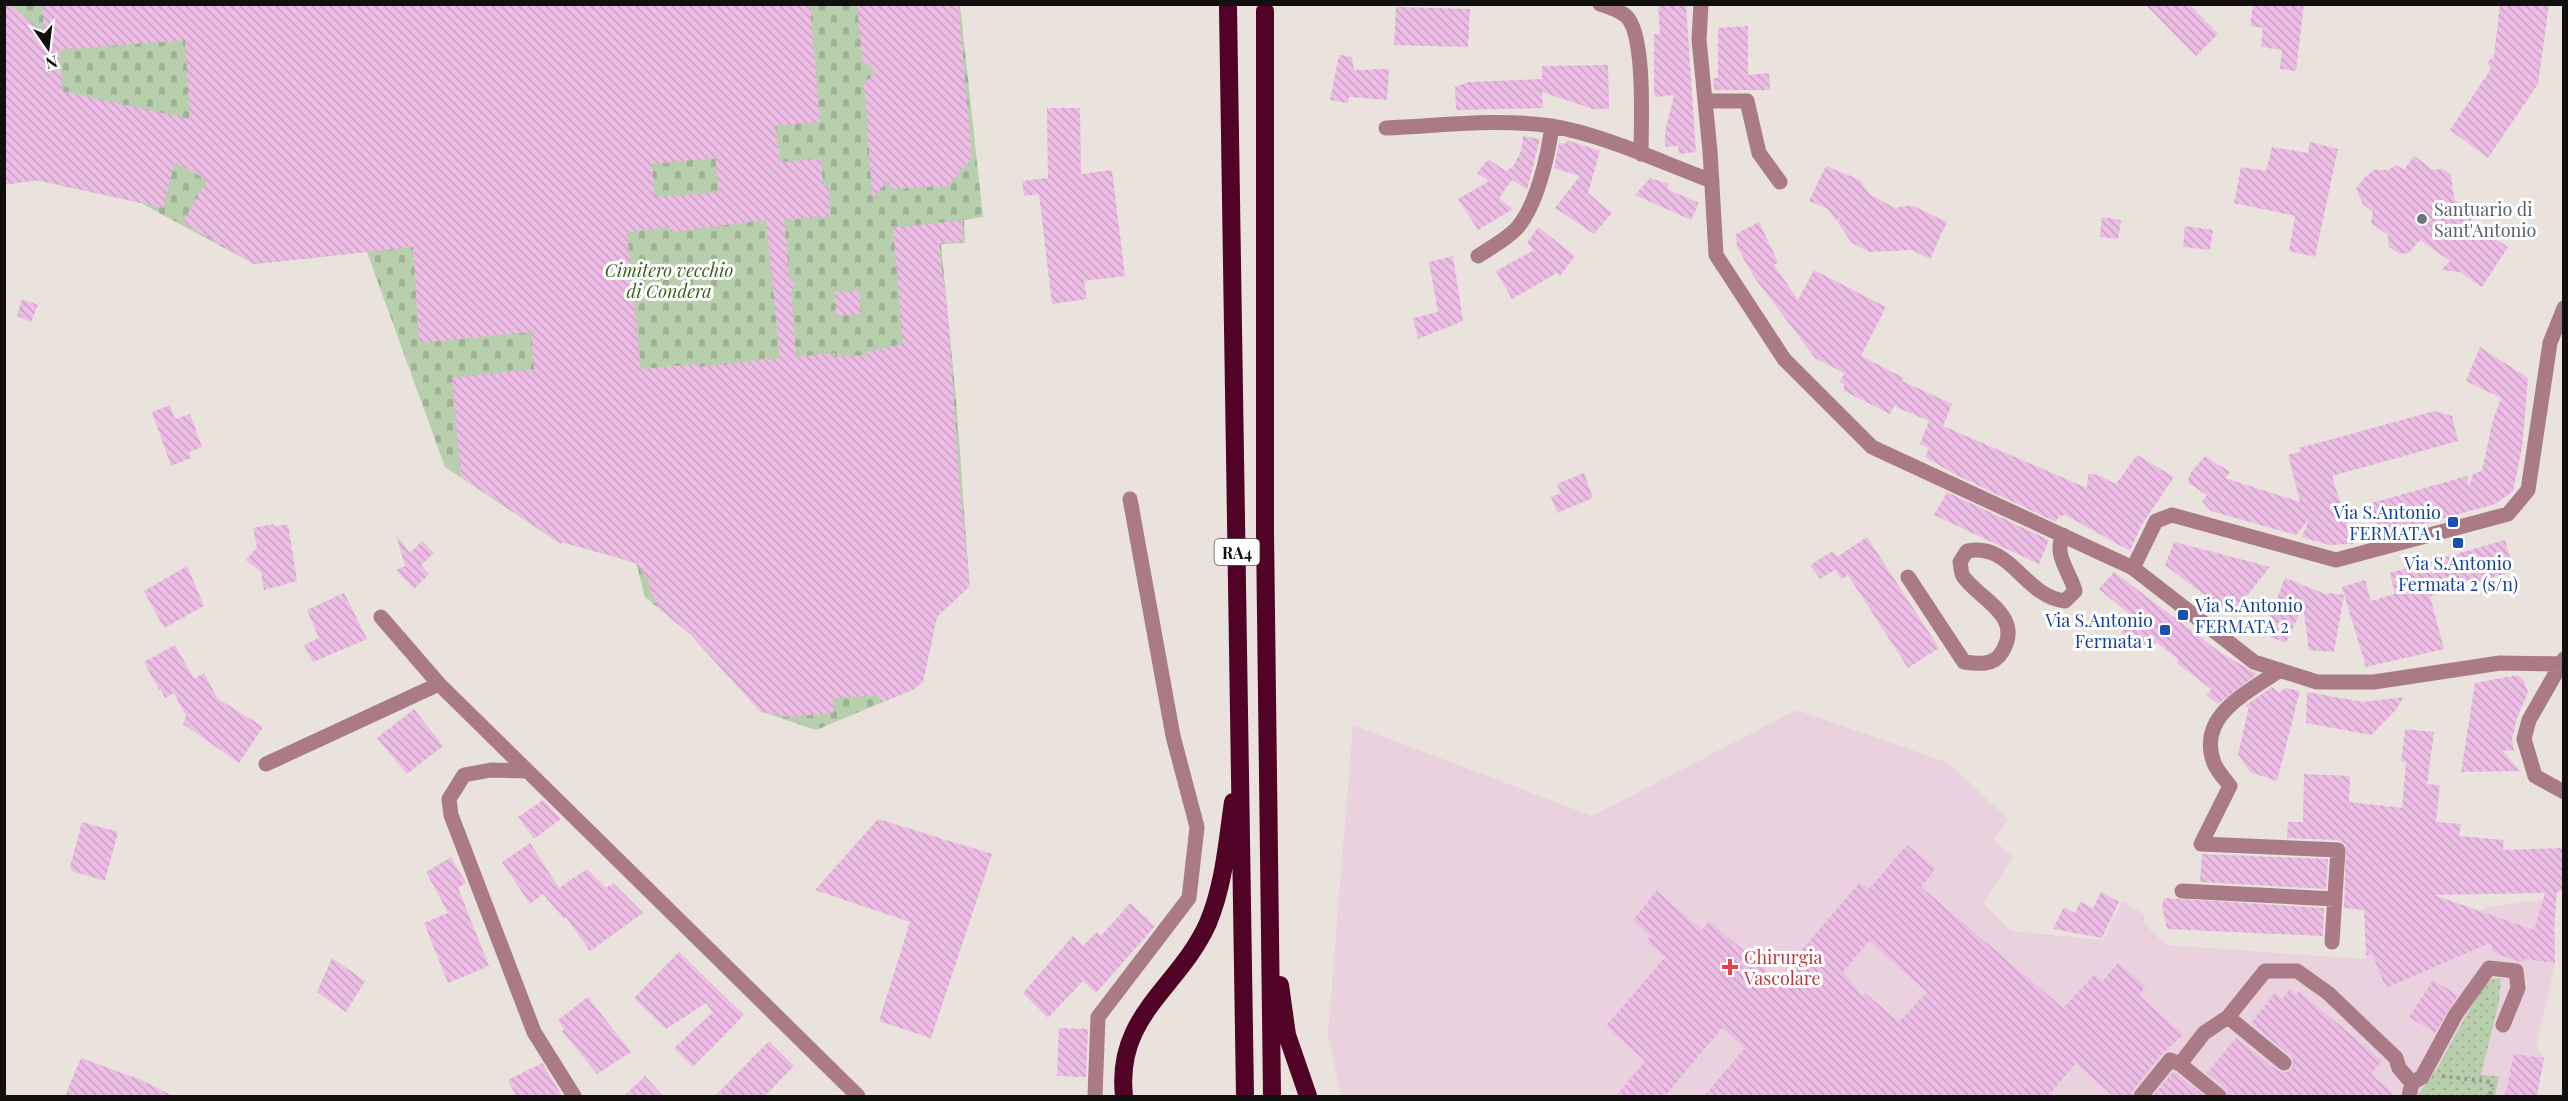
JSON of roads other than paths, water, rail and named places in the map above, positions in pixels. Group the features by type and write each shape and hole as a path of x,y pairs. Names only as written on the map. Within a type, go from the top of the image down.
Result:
{"highway":[{"name":"RA4","path":"1228,7 1245,1096"},
{"name":"RA4","path":"1265,11 1265,533 1272,1096"},
{"path":"1124,1096 1122,1075 1132,1032 1149,1006 1190,956 1208,923 1222,882 1241,743"},
{"path":"1270,919 1287,1035 1308,1096"}],"street":[{"path":"1600,4 1611,7 1628,17 1635,38 1642,86 1641,154"},
{"path":"1701,4 1700,40 1716,255 1784,359 1872,447 2133,568 2254,662 2317,682 2374,682 2500,663 2562,662"},
{"path":"1705,101 1747,101 1759,153 1780,182"},
{"path":"1386,128 1515,123 1552,126 1641,154 1712,181"},
{"path":"1478,256 1517,228 1544,170 1552,126"},
{"path":"2133,568 2156,521 2172,515 2336,560 2508,514 2528,489 2550,343 2564,308"},
{"path":"1095,1096 1098,1017 1189,898 1197,827 1173,736 1131,499"},
{"path":"1908,577 1964,662 1983,664 1999,658 2007,644 2005,623 1994,603 1964,576 1960,562 1967,551 1982,548 1997,554 2049,599 2065,601 2075,591 2071,576 2060,557 2058,545 2063,536"},
{"path":"381,617 439,684 858,1096"},
{"path":"2562,662 2529,720 2524,739 2535,776 2564,792"},
{"path":"2280,670 2220,714 2209,738 2214,764 2230,786 2201,844 2337,850 2332,942"},
{"path":"266,764 439,684"},
{"path":"527,771 491,770 464,775 449,799 451,815 534,1032 574,1096"},
{"path":"2182,891 2335,899"},
{"path":"2180,1064 2204,1033 2228,1017 2265,971 2297,971 2328,993 2396,1059 2399,1068 2415,1084 2456,1014 2489,968 2516,971 2518,988 2503,1025"},
{"path":"2228,1017 2284,1063"},
{"path":"2141,1096 2170,1060 2180,1064 2219,1096"}],"place":[{"name":"Santuario di Sant'Antonio","path":"2422,219"},
{"name":"Via S.Antonio FERMATA 1","path":"2453,522"},
{"name":"Via S.Antonio Fermata 2 (s/n)","path":"2458,543"},
{"name":"Via S.Antonio FERMATA 2","path":"2183,615"},
{"name":"Via S.Antonio Fermata 1","path":"2165,630"},
{"name":"Chirurgia Vascolare","path":"1730,967"}],"park label":[{"name":"Cimitero vecchio di Condera","path":"669,280"}]}
